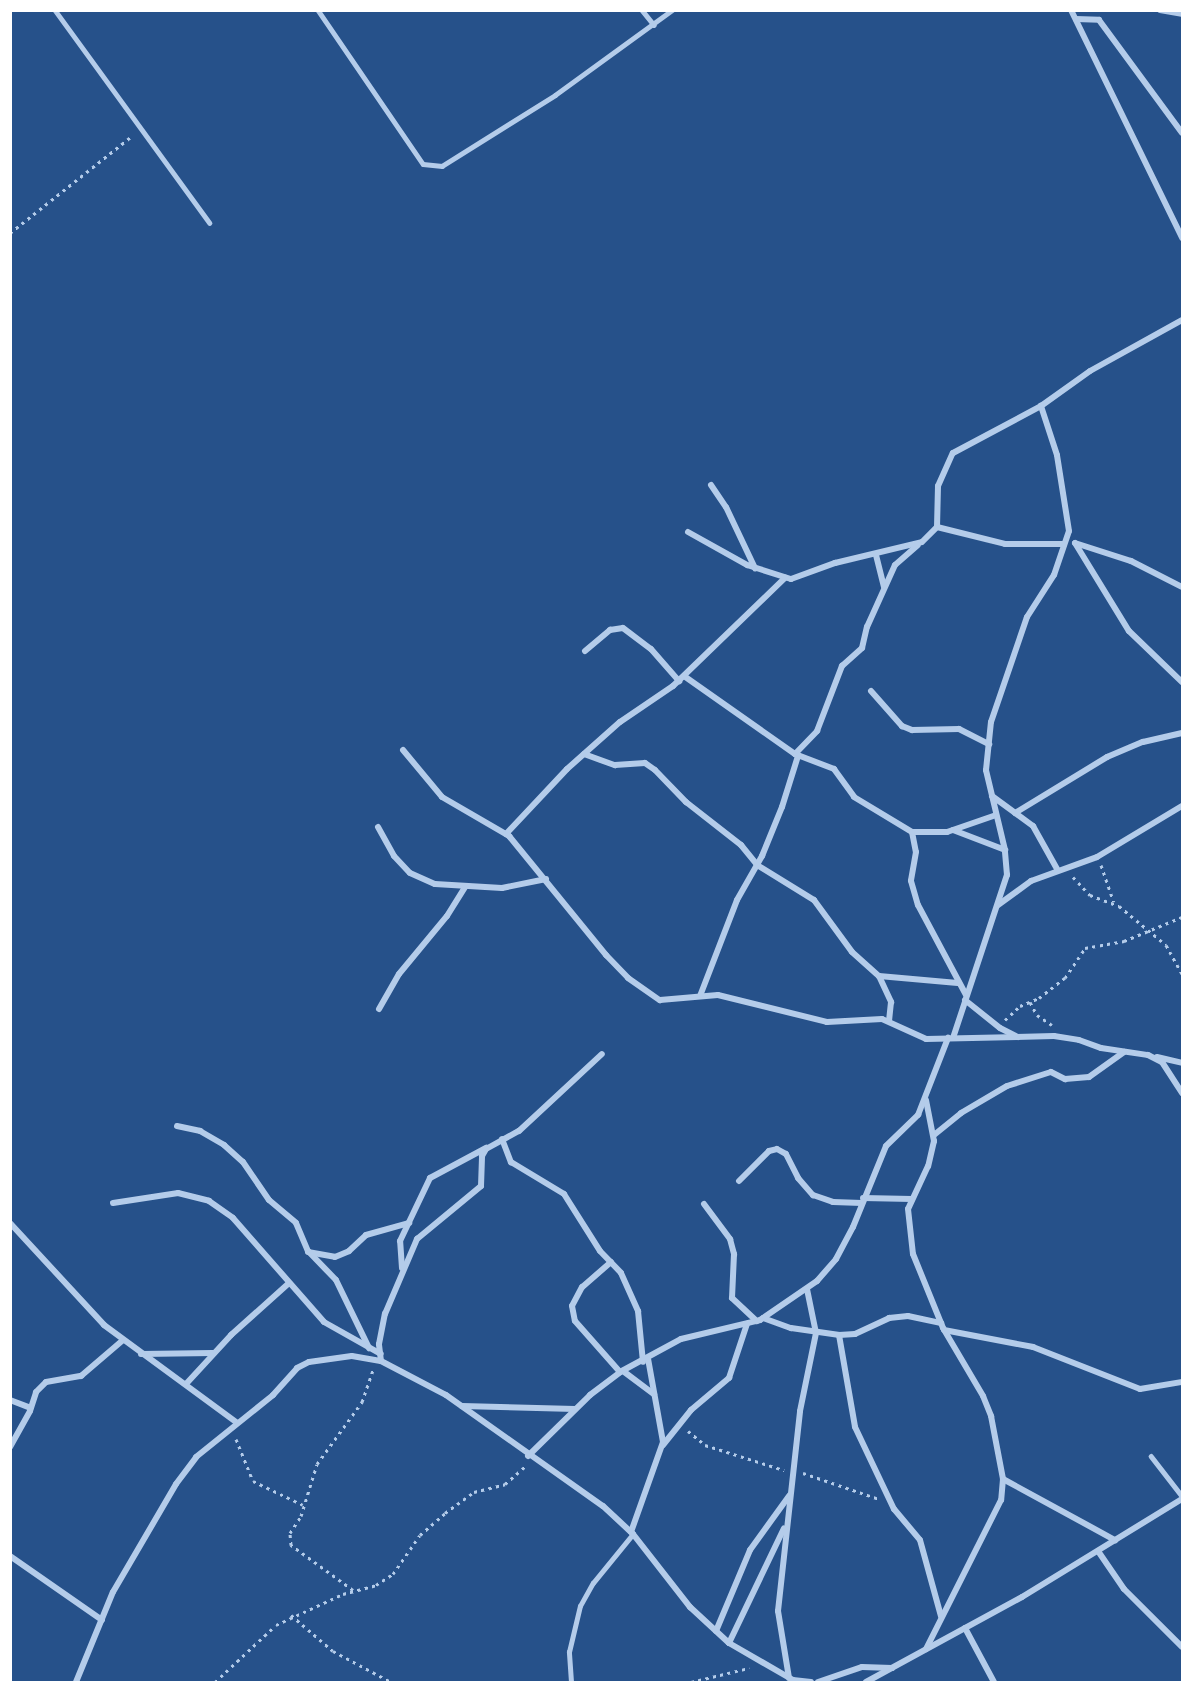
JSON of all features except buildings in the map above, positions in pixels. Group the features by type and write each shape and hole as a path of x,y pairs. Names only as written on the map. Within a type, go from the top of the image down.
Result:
{"street":[{"path":"1071,10 1182,237"},
{"path":"1160,10 1182,14"},
{"path":"1076,19 1100,20 1182,133"},
{"path":"700,996 737,900 757,865 797,755 817,731 836,676 862,648 884,587 895,566 937,527 938,486 953,453 1041,406 1090,371 1182,320"},
{"path":"530,1458 575,1409 622,1372 681,1339 760,1319 807,1288 836,1259 886,1146 918,1115 926,1100 951,1038 1007,875 1005,850 986,770 991,722 1027,617 1054,575 1065,542 1066,504 1041,406"},
{"path":"711,485 726,507 756,568"},
{"path":"937,527 1005,544 1075,543 1131,561 1182,587"},
{"path":"688,532 756,568 785,578"},
{"path":"506,834 584,754 682,679 785,578 921,543"},
{"path":"1075,543 1129,631 1182,682"},
{"path":"876,555 884,587"},
{"path":"585,651 610,630 623,628 682,679 797,755 834,769 854,797 912,832 916,840 911,881 918,905 965,997 999,1027 1018,1037"},
{"path":"871,691 902,726 912,730 959,729 989,744"},
{"path":"1015,813 1107,757 1143,742 1182,733"},
{"path":"403,750 442,796 506,834 546,879 574,918 628,978 660,1000 700,996 744,999 827,1022 889,1021 926,1039 1018,1037 1071,1039 1182,1064"},
{"path":"584,754 615,765 645,763 686,802 741,844 757,865 814,900 852,952 879,976 891,1002 889,1021"},
{"path":"992,796 1033,826 1060,868"},
{"path":"998,906 1031,881 1060,868 1097,857 1182,806"},
{"path":"912,832 953,830 996,815"},
{"path":"378,827 393,856 410,873 435,884 502,888 546,879"},
{"path":"953,830 1005,850"},
{"path":"379,1009 399,974 447,916 465,886"},
{"path":"879,976 958,983"},
{"path":"934,1135 961,1113 1006,1086 1051,1072 1065,1079 1089,1077 1124,1052"},
{"path":"402,1269 400,1241 430,1178 502,1139 541,1112 602,1054"},
{"path":"1150,1056 1162,1062 1182,1093"},
{"path":"926,1100 934,1135 928,1166 909,1209 913,1254 944,1330 991,1416 1003,1479 1000,1500 926,1650"},
{"path":"177,1126 200,1131 224,1145 243,1162 269,1200 296,1223 308,1251 336,1280 369,1350"},
{"path":"502,1139 512,1162 564,1194 632,1292 639,1311 645,1360 654,1394 663,1446"},
{"path":"379,1358 385,1314 402,1269 417,1239 481,1186 482,1156 489,1146"},
{"path":"739,1181 770,1151 777,1149 786,1154 798,1178 813,1194 833,1202 912,1199"},
{"path":"113,1203 178,1193 209,1201 233,1218 288,1284 324,1322 379,1358 461,1406 530,1458 603,1506 632,1533 675,1589 716,1631 762,1664 789,1678 811,1683"},
{"path":"704,1204 730,1239 734,1254 732,1298 760,1319 839,1335 855,1334 889,1318 908,1316 941,1323"},
{"path":"10,1223 123,1340 140,1354 186,1383 234,1424"},
{"path":"308,1251 335,1257 349,1251 366,1235 408,1223"},
{"path":"611,1262 582,1287 572,1306 576,1321 622,1372 654,1394"},
{"path":"186,1383 213,1353 288,1284"},
{"path":"789,1678 778,1611 800,1411 816,1332 807,1288"},
{"path":"632,1533 663,1446 681,1423 729,1378 747,1324"},
{"path":"944,1330 1033,1347 1140,1389 1182,1382"},
{"path":"839,1335 855,1427 890,1502 920,1540 941,1616"},
{"path":"10,1447 31,1408 36,1392 46,1382 81,1376 123,1340"},
{"path":"140,1354 213,1353"},
{"path":"76,1683 102,1620 132,1557 185,1470 234,1424 309,1362 352,1356 379,1358"},
{"path":"10,1400 31,1408"},
{"path":"461,1406 575,1409"},
{"path":"1003,1479 1115,1540"},
{"path":"716,1631 750,1550 791,1493"},
{"path":"866,1683 1098,1551 1182,1498"},
{"path":"729,1642 786,1524"},
{"path":"1098,1551 1124,1589 1182,1647"},
{"path":"10,1556 102,1620"},
{"path":"965,1628 994,1683"},
{"path":"818,1683 862,1667 892,1668"}],"lane":[{"path":"55,10 210,223"},
{"path":"318,10 417,156 430,166 442,166 477,147 654,25 672,10"},
{"path":"642,10 654,25"},
{"path":"1150,1456 1182,1498"},
{"path":"571,1683 569,1652 580,1606 593,1583 632,1533"}],"path":[{"path":"10,233 141,128"},
{"path":"1097,857 1113,902"},
{"path":"1060,868 1090,895 1113,902 1166,945 1182,974"},
{"path":"999,1027 1020,1006 1030,1002 1065,978 1084,948 1124,941 1182,917"},
{"path":"1030,1002 1037,1015 1071,1039"},
{"path":"354,1591 291,1545 290,1533 303,1505 316,1464 362,1402 379,1358"},
{"path":"681,1423 705,1445 890,1502"},
{"path":"234,1424 243,1461 254,1480 303,1505"},
{"path":"215,1683 291,1615 376,1585 393,1574 420,1536 466,1496 505,1484 530,1458"},
{"path":"291,1615 333,1651 391,1683"},
{"path":"691,1683 762,1664"}]}
